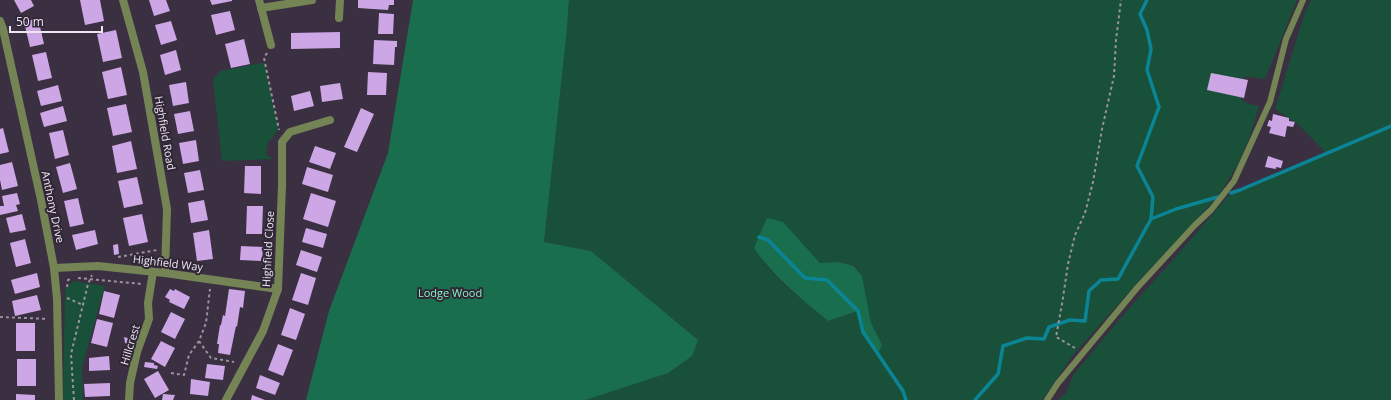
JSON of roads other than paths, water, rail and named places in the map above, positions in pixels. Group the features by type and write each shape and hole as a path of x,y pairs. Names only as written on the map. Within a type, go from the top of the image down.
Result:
{"street":[{"name":"Highfield Road","path":"123,0 143,72 167,209 165,273"},
{"path":"271,45 260,4 312,0"},
{"path":"339,18 340,0"},
{"name":"Anthony Drive","path":"0,21 41,200 54,268 58,319 59,400"},
{"name":"Highfield Close","path":"226,400 263,331 278,289 282,147 284,138 290,132 330,120"},
{"name":"Highfield Way","path":"54,268 86,266 108,267 165,273 278,289"},
{"name":"Hillcrest","path":"128,400 137,352 149,319 148,303 153,272"}],"lane":[{"path":"1047,400 1058,383 1137,288 1211,210 1234,181 1270,102 1286,39 1303,0"}],"waterway":[{"path":"975,400 998,374 1003,346 1027,338 1044,339 1049,327 1070,320 1085,321 1089,291 1101,280 1118,279 1151,219 1153,197 1137,166 1159,107 1147,70 1151,49 1147,30 1140,14 1147,0"},
{"path":"1231,193 1391,126"},
{"path":"1151,219 1176,209 1218,197"},
{"path":"759,237 768,240 805,278 827,280 858,311 863,332 903,391 906,400"}],"park label":[{"name":"Lodge Wood","path":"450,293"}]}
